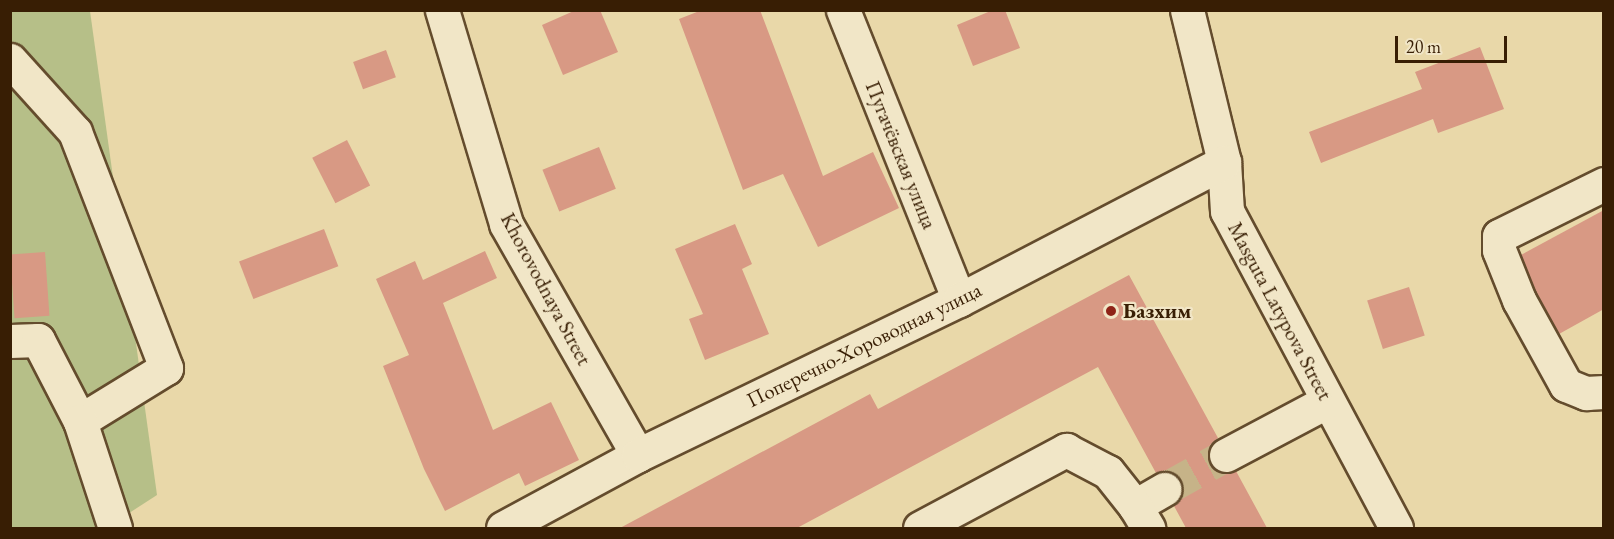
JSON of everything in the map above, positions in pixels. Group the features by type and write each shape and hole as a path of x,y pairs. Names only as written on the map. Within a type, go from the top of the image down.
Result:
{"street":[{"name":"Khorovodnaya Street","path":"442,10 506,224 638,455"},
{"name":"Пугачёвская улица","path":"843,10 959,300"},
{"name":"Masguta Latypova Street","path":"1187,10 1224,162 1227,211 1396,528"},
{"path":"10,60 75,132 166,368 80,421"},
{"name":"Поперечно-Хороводная улица","path":"503,528 548,518 638,455 959,300 1224,162"},
{"path":"1604,184 1499,236 1499,250 1519,300 1566,385 1586,393 1604,392"},
{"path":"10,341 38,340 80,421 116,528"},
{"path":"1226,454 1328,400"},
{"path":"920,528 1066,450 1108,472 1142,517 1165,489"}],"green space":[{"path":"10,11 90,11 157,495 106,528 11,528"}],"building":[{"path":"576,10 600,10 618,52 563,75 542,25"},
{"path":"702,10 760,10 823,176 873,152 899,208 818,247 783,174 743,190 679,19"},
{"path":"993,10 1005,10 1020,48 973,66 957,25"},
{"path":"1480,47 1504,109 1438,133 1433,119 1321,163 1309,132 1422,89 1415,72"},
{"path":"386,50 396,77 363,89 353,62"},
{"path":"347,140 370,185 335,203 312,158"},
{"path":"599,147 616,189 559,212 542,170"},
{"path":"1604,210 1604,309 1559,334 1536,292 1521,255"},
{"path":"735,224 752,264 742,269 769,334 705,360 689,319 703,314 675,249"},
{"path":"324,229 338,266 253,299 239,262"},
{"path":"485,251 497,278 443,303 493,430 551,402 579,460 525,486 519,473 445,511 424,469 383,366 409,355 376,279 415,261 423,280"},
{"path":"45,252 49,316 15,318 10,254"},
{"path":"1129,275 1218,438 1210,445 1207,454 1210,464 1217,471 1225,474 1236,471 1267,528 1186,528 1174,506 1181,498 1184,489 1182,480 1166,470 1156,473 1098,367 797,528 620,528 870,394 878,409"},
{"path":"1409,287 1425,336 1383,349 1367,301"}],"tunnel":[{"path":"1165,489 1226,455"}],"place":[{"name":"Базхим","path":"1111,311"}]}
